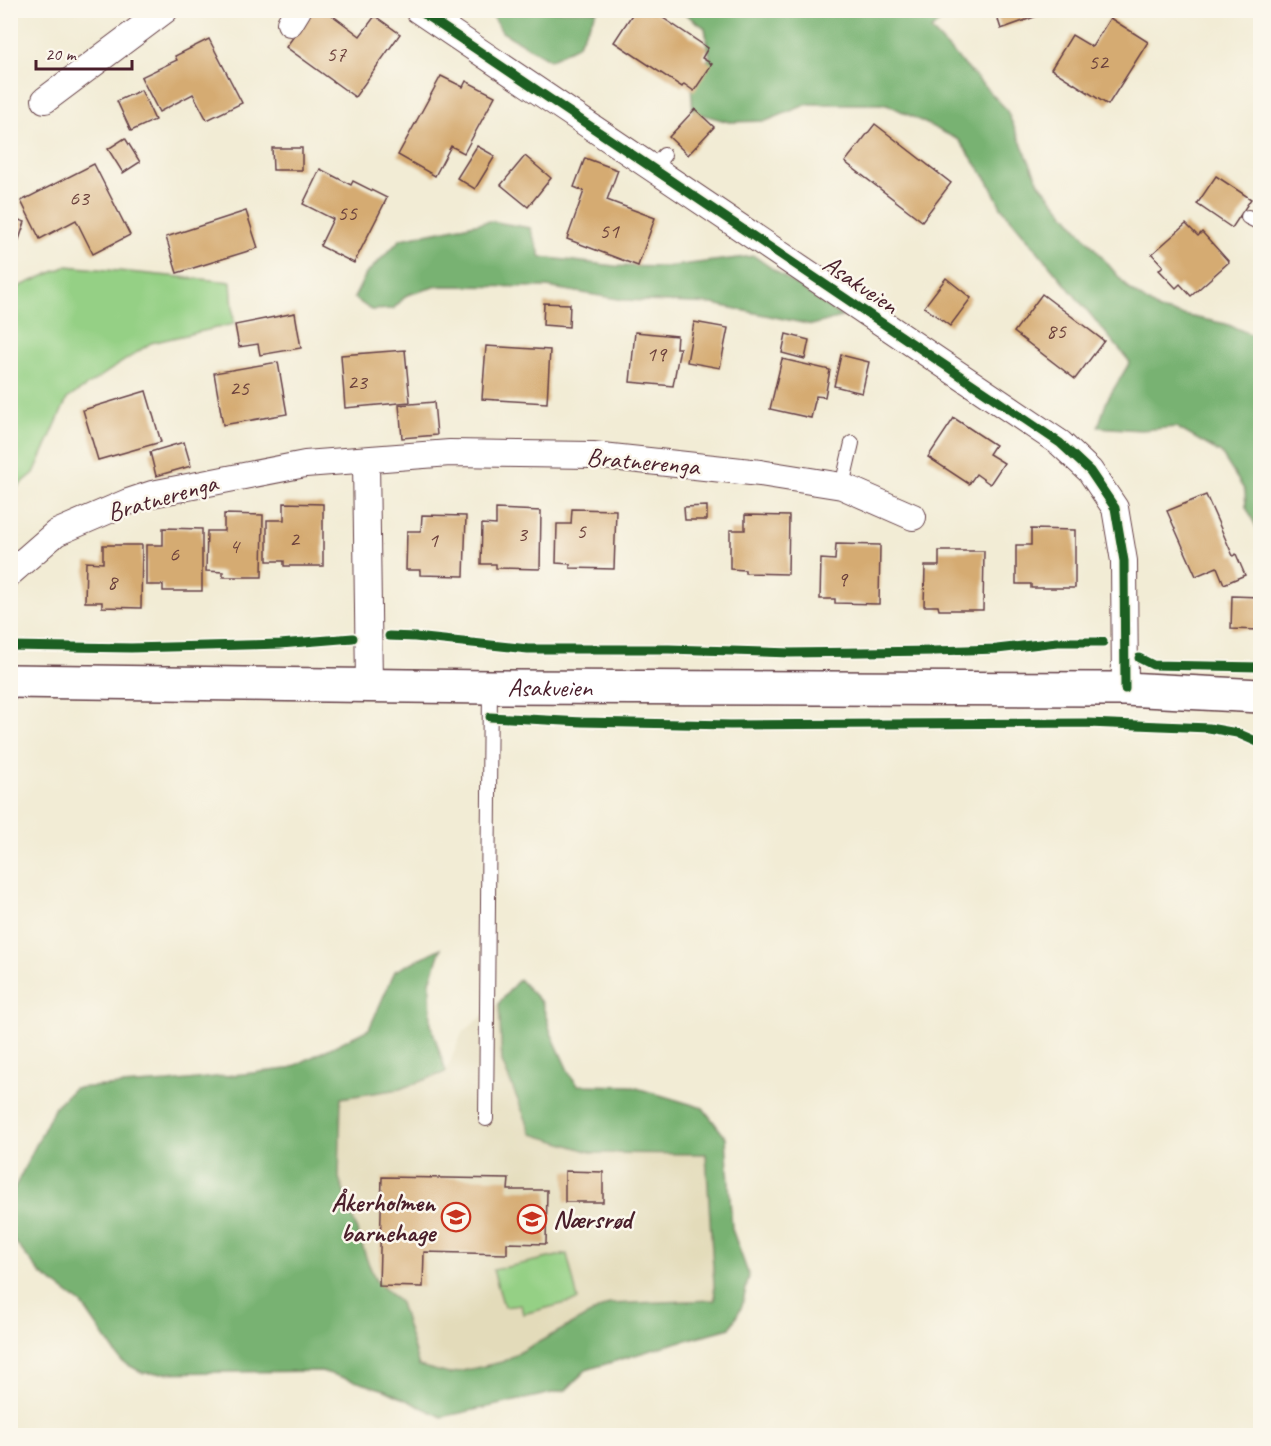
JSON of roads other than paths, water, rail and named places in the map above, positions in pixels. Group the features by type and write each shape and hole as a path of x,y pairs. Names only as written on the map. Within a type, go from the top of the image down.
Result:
{"main road":[{"name":"Asakveien","path":"10,681 490,687 1125,689 1260,696"}],"street":[{"path":"45,100 165,10"},
{"name":"Asakveien","path":"418,10 658,162 1060,443 1090,471 1115,508 1124,561 1125,689"},
{"name":"Bratnerenga","path":"10,573 56,533 153,494 273,469 450,453 593,455 743,471 842,486 913,517"},
{"path":"366,459 369,684"}],"lane":[{"path":"842,486 852,443"},
{"path":"486,1119 490,687"}],"place":[{"name":"Åkerholmen barnehage","path":"456,1217"},
{"name":"Nærsrød","path":"532,1219"}]}
